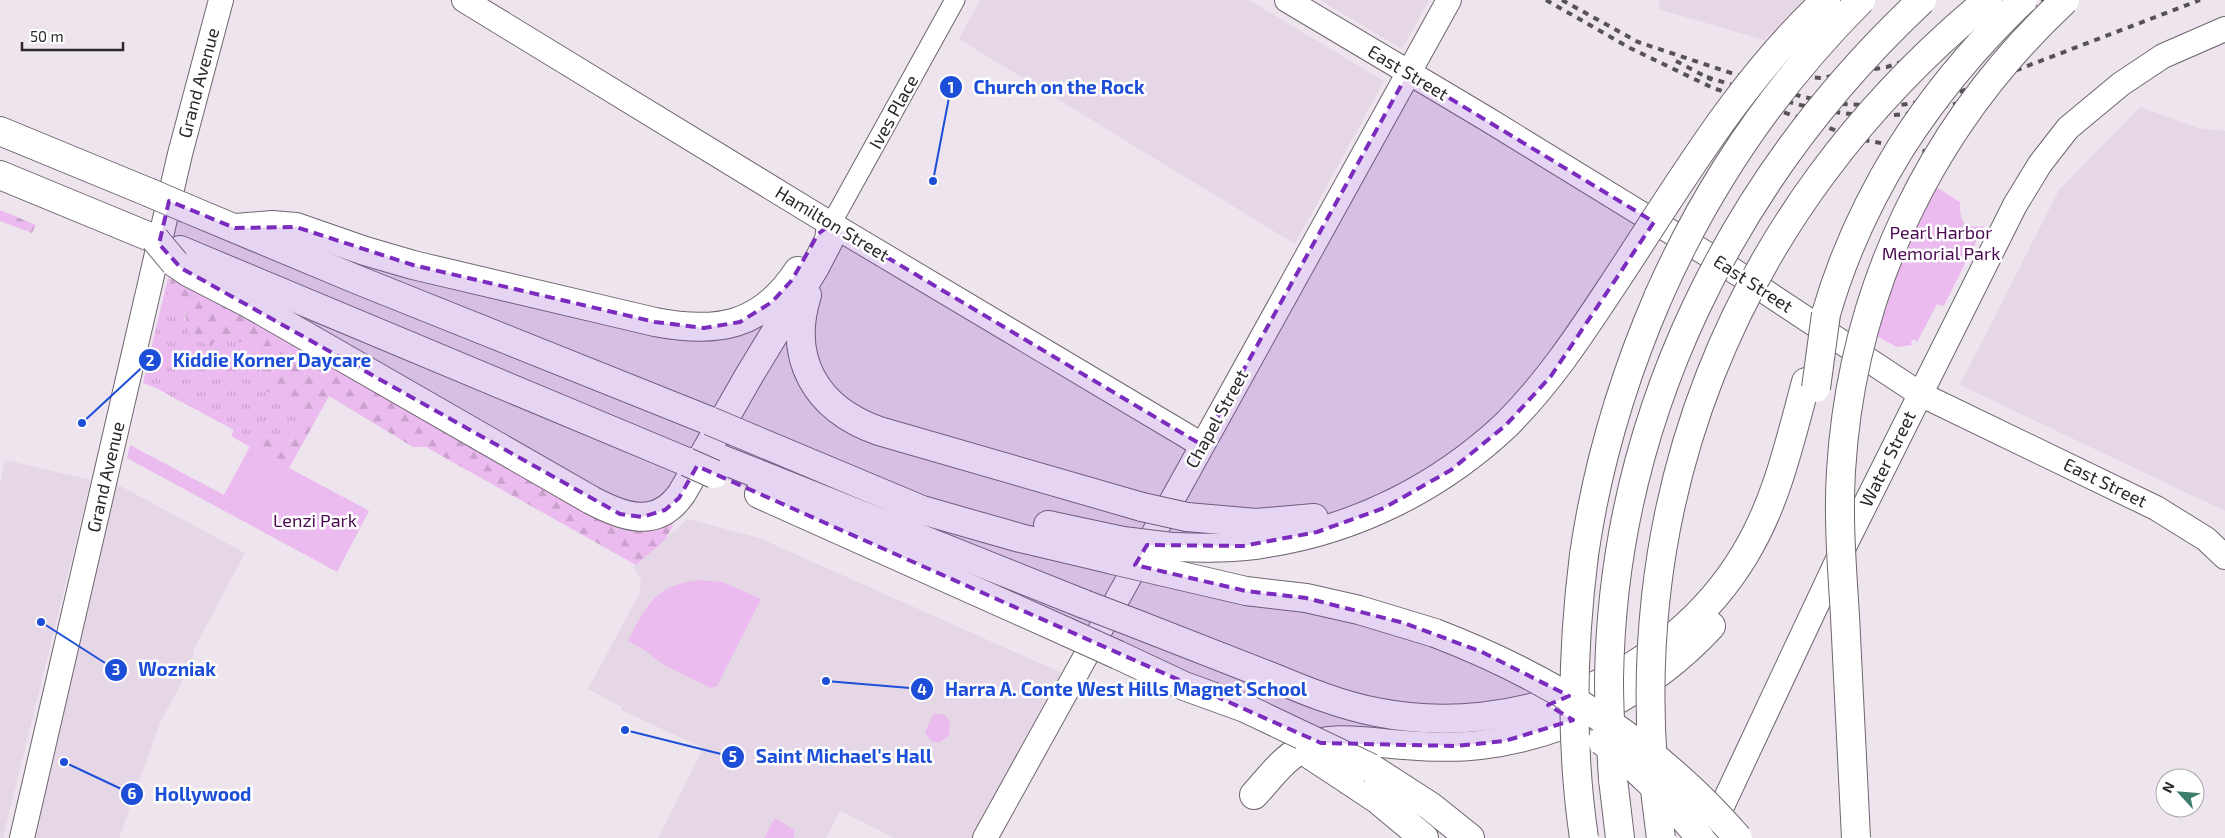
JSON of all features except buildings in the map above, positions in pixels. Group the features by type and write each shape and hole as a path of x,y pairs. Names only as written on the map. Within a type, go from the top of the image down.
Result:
{"highway":[{"path":"1166,559 1292,538 1340,525 1384,508 1428,485 1471,456 1506,425 1537,393 1567,355 1725,116 1784,44 1826,0"},
{"path":"1584,838 1574,719 1574,663 1577,612 1594,494 1628,373 1648,320 1675,260 1696,217 1725,168 1776,95 1831,30 1861,0"},
{"path":"1620,838 1610,730 1612,630 1624,529 1635,480 1664,383 1686,328 1725,248 1778,163 1838,87 1872,49 1922,0"},
{"path":"1661,838 1652,765 1650,714 1651,643 1655,594 1661,552 1673,496 1692,423 1709,376 1743,301 1775,242 1830,161 1895,86 1930,50 1988,0"},
{"path":"1254,795 1289,758 1309,746 1324,743 1354,742 1447,747 1505,741 1557,728 1622,697 1662,671 1680,657 1710,628 1737,594 1760,557 1788,494 1826,314 1852,240 1873,195 1904,142 1949,80 1986,37 2023,0"},
{"path":"1856,838 1840,503 1846,417 1857,356 1885,264 1913,200 1929,170 1948,138 1991,78 2016,49 2066,0"},
{"path":"0,131 831,471 927,492 1068,530 1118,550 1166,559 1246,591 1306,598 1359,610 1433,640 1582,725 1650,783 1677,810 1700,838"},
{"path":"0,175 162,246 556,406 650,430 691,455 718,466 1134,623 1302,690 1349,706 1408,717 1458,720 1499,716 1551,703 1603,681 1654,652 1678,634 1716,595 1742,560 1767,513 1811,385"},
{"path":"234,228 272,225 296,227 365,251 413,265 655,322 704,328 740,322 772,302 792,280 818,234 831,224"},
{"path":"162,246 188,272 250,304 591,500 620,514 648,517 660,513 679,498 830,240 831,224"},
{"path":"815,267 800,320 800,345 815,383 830,403 847,417 879,431 1142,507 1187,517 1256,523 1306,519 1345,511 1428,485"},
{"path":"718,466 1242,713 1361,774 1430,806 1470,838"},
{"path":"1433,640 1482,652 1528,674 1599,715 1641,745 1678,777 1738,838"},
{"path":"1361,774 1395,813 1424,838"}],"main road":[{"name":"Grand Avenue","path":"22,838 180,154 220,0"},
{"name":"Hamilton Street","path":"464,0 831,224 1202,445"},
{"name":"East Street","path":"1287,0 1735,271 1920,394 2156,508 2206,538 2225,557"},
{"name":"Chapel Street","path":"985,838 1449,0"},
{"name":"Water Street","path":"1707,838 1840,555 2027,184 2059,139 2100,100 2163,56 2225,29"}],"street":[{"name":"Ives Place","path":"831,224 955,0"}],"highlighted area":[{"path":"1408,73 1654,222 1551,376 1506,425 1451,470 1384,508 1317,532 1243,546 1147,545 1135,565 1246,591 1306,598 1404,623 1482,652 1569,696 1548,705 1573,720 1505,741 1456,746 1321,743 697,466 679,498 665,510 642,517 620,514 181,268 159,244 169,201 235,228 296,227 413,265 655,322 704,328 740,322 772,302 792,280 818,234 831,224 1202,445"}],"shaded area":[{"path":"980,0 1249,0 1384,81 1295,244 959,39"},
{"path":"1320,0 1429,0 1402,49"},
{"path":"1660,0 1804,0 1764,40 1658,9"},
{"path":"2140,107 2198,128 2225,131 2225,511 1960,385 2059,190"},
{"path":"5,460 91,480 3,838 0,838 0,484"},
{"path":"115,483 245,553 194,649 193,661 160,723 119,838 32,838"},
{"path":"688,519 759,538 1064,674 973,838 894,838 840,811 826,838 658,838 703,748 621,710 622,707 588,689 639,594 641,579 633,567"}],"green space":[{"name":"Pearl Harbor Memorial Park","path":"1935,186 1960,202 1964,223 1977,227 1984,226 1944,306 1937,304 1917,342 1914,339 1911,342 1912,345 1897,347 1876,336 1906,248"},
{"path":"0,210 36,225 32,233 0,221"},
{"path":"168,278 171,279 168,299 184,310 185,321 219,337 258,346 262,389 302,410 291,441 266,435 250,447 231,436 234,430 143,383"},
{"path":"171,279 215,301 470,444 599,520 641,530 671,520 673,526 664,541 636,565 426,447 413,447 329,396 289,468 250,447 266,435 291,441 302,410 262,389 258,346 219,337 211,346 190,338 184,310 168,299"},
{"name":"Lenzi Park","path":"130,445 224,495 250,447 369,511 337,572 127,458"},
{"path":"250,447 369,511 224,495"},
{"path":"698,580 723,582 761,599 717,686 711,688 664,665 646,651 628,641 640,617 662,592 683,583"},
{"path":"934,713 945,715 950,722 949,735 939,743 931,741 925,732"},
{"path":"775,818 794,830 794,838 764,838"}],"railway":[{"path":"1546,0 1630,48 1713,88 1864,140 1930,152"},
{"path":"1562,0 1638,42 1803,97 1842,104 1893,106 1941,99 2200,0"},
{"path":"2009,17 2045,0"},
{"path":"1743,73 1821,78 1887,67 2073,0"},
{"path":"1676,61 1712,80"},
{"path":"1707,77 1804,106 1829,111 1880,116 1938,108 1991,94"}],"place":[{"name":"Church on the Rock","path":"933,181"},
{"name":"Kiddie Korner Daycare","path":"82,423"},
{"name":"Wozniak","path":"41,622"},
{"name":"Harra A. Conte West Hills Magnet School","path":"826,681"},
{"name":"Saint Michael's Hall","path":"625,730"},
{"name":"Hollywood","path":"64,762"}]}
